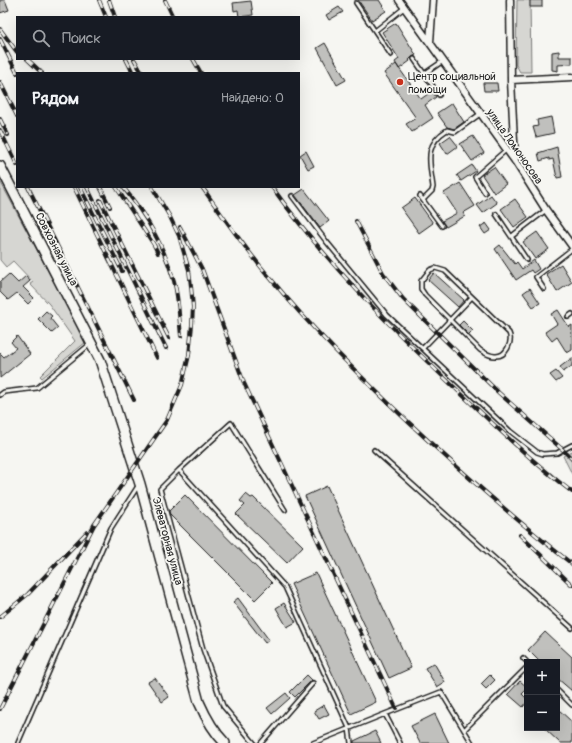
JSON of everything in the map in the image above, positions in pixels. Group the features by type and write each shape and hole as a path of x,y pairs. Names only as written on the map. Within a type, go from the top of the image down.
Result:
{"street":[{"name":"улица Ломоносова","path":"399,0 515,161 546,210 572,246"},
{"path":"430,42 433,0"},
{"path":"510,0 511,80 515,161"},
{"path":"511,80 572,77"},
{"name":"Совхозная улица","path":"0,166 92,342"},
{"name":"Элеваторная улица","path":"92,342 100,360 140,484 199,702 210,724 225,743"}],"lane":[{"path":"356,3 392,55"},
{"path":"375,30 404,8"},
{"path":"414,59 439,95"},
{"path":"424,74 443,61"},
{"path":"423,200 432,191 433,187 430,150 438,136 447,130 455,132 480,114"},
{"path":"485,193 475,177 506,150"},
{"path":"292,196 326,241 388,315 510,431 537,452 547,454 557,453 572,445"},
{"path":"420,196 442,226"},
{"path":"512,236 546,210"},
{"path":"496,214 528,260"},
{"path":"544,290 536,276 572,249"},
{"path":"434,268 445,272 509,333 511,341 510,346 500,356 485,354 449,321 423,292 420,285 423,278 430,270 434,268"},
{"path":"423,348 472,297"},
{"path":"568,317 572,314"},
{"path":"0,395 4,392 38,388 92,342"},
{"path":"254,743 223,706 203,649 160,489 231,422 285,510"},
{"path":"374,450 572,628"},
{"path":"179,470 285,587 349,728 350,743"},
{"path":"18,743 111,528 140,484"},
{"path":"464,730 524,670"},
{"path":"261,743 313,683"},
{"path":"313,743 441,692 472,743"},
{"path":"560,693 572,705"},
{"path":"385,714 400,743"}],"shaded area":[{"path":"517,0 530,0 531,72 520,72 516,65"},
{"path":"0,181 86,342 42,378 40,376 75,341 49,304 30,284 33,282 13,261 6,267 0,260"},
{"path":"572,451 572,474 563,456"}],"building":[{"path":"0,0 5,0 9,10 0,13"},
{"path":"358,0 379,0 386,11 372,20"},
{"path":"530,0 542,0 542,7 530,7"},
{"path":"251,1 253,15 239,16 238,10 234,11 233,3"},
{"path":"339,7 343,12 329,20 326,15"},
{"path":"396,23 416,55 399,69 395,62 399,59 382,32"},
{"path":"325,43 346,80 337,85 317,48"},
{"path":"559,51 559,57 572,57 572,64 558,65 558,71 552,70 552,52"},
{"name":"Центр социальной помощи","path":"396,64 421,99 432,91 436,97 425,105 433,118 412,132 406,124 416,118 384,73"},
{"path":"483,83 497,83 498,91 484,91"},
{"path":"452,103 464,122 454,129 447,127 437,113"},
{"path":"551,117 554,133 536,137 533,127 538,126 537,120"},
{"path":"450,136 458,146 447,154 440,143"},
{"path":"473,136 484,153 472,161 460,144"},
{"path":"557,147 562,177 557,178 553,159 549,160 549,158 540,161 538,153"},
{"path":"306,151 314,166 308,169 300,155"},
{"path":"472,165 476,171 461,181 457,175"},
{"path":"494,167 506,184 494,193 482,175"},
{"path":"460,183 475,206 463,213 465,216 446,227 442,221 457,213 444,193"},
{"path":"304,189 329,221 320,228 295,195"},
{"path":"491,195 497,203 483,213 477,205"},
{"path":"415,198 433,223 419,233 401,208"},
{"path":"515,199 528,217 514,227 501,209"},
{"path":"486,223 491,230 485,234 480,227"},
{"path":"537,232 549,249 535,259 523,242"},
{"path":"500,245 515,264 517,262 522,269 534,260 539,269 533,273 531,270 516,280 495,249"},
{"path":"561,264 572,282 557,292 546,274"},
{"path":"434,273 464,300 458,307 428,280"},
{"path":"9,274 18,283 26,276 30,281 23,287 34,298 28,304 17,293 8,300 0,292 0,282"},
{"path":"530,288 540,303 533,307 523,293"},
{"path":"558,310 569,327 572,325 572,350 567,353 557,337 552,341 545,332 557,324 551,314"},
{"path":"46,311 52,316 50,318 58,328 52,333 38,319"},
{"path":"463,321 473,331 469,335 459,325"},
{"path":"17,336 30,354 0,378 0,353 4,357 16,348 11,342"},
{"path":"572,358 572,366 563,372 560,367"},
{"path":"556,371 562,378 556,382 550,375"},
{"path":"327,486 411,668 389,678 305,496"},
{"path":"246,494 251,498 253,497 303,546 287,563 236,514 245,505 240,501"},
{"path":"185,495 272,583 255,600 170,515 169,511"},
{"path":"316,573 376,702 351,714 291,584"},
{"path":"238,598 269,640 265,643 233,602"},
{"path":"284,603 296,622 287,627 276,608"},
{"path":"545,632 572,657 572,691 560,681 560,659 537,659 528,650"},
{"path":"434,663 445,682 437,687 425,668"},
{"path":"307,675 312,680 295,697 290,692"},
{"path":"490,675 495,680 486,689 481,684"},
{"path":"155,678 169,697 162,702 148,682"},
{"path":"520,681 524,684 524,692 522,694 524,696 524,706 523,707 508,694"},
{"path":"286,693 290,698 272,714 267,708"},
{"path":"324,705 329,714 319,719 314,711"},
{"path":"560,711 572,722 572,743 560,743 547,731 560,731"},
{"path":"435,714 449,743 420,743 411,726"},
{"path":"375,731 381,743 354,743 354,741"}],"railway":[{"path":"99,0 106,16"},
{"path":"109,0 115,16"},
{"path":"165,0 173,16"},
{"path":"0,29 16,51"},
{"path":"0,39 16,72"},
{"path":"28,60 41,72"},
{"path":"126,60 132,72"},
{"path":"135,60 141,72"},
{"path":"194,60 200,72"},
{"path":"0,82 16,114"},
{"path":"0,119 8,135"},
{"path":"0,130 16,163"},
{"path":"28,188 134,400"},
{"path":"74,188 157,358"},
{"path":"80,188 122,271"},
{"path":"87,188 166,348"},
{"path":"100,188 110,207"},
{"path":"117,188 158,253"},
{"path":"124,188 147,220 165,255 176,288 181,336"},
{"path":"0,709 94,525 167,420 182,385 189,355 192,325 193,307 189,270 179,236 170,217 153,188"},
{"path":"203,188 235,234 262,268 302,315 335,350 403,417 465,474 528,529 572,564"},
{"path":"273,188 335,266 381,316 497,428 572,492"},
{"path":"100,200 169,338"},
{"path":"356,221 383,273 403,299 499,393 572,459"},
{"path":"180,227 202,269 244,383 396,708"},
{"path":"0,617 28,594 87,532"},
{"path":"520,535 572,585"}],"place":[{"name":"Центр социальной помощи","path":"400,82"}]}
